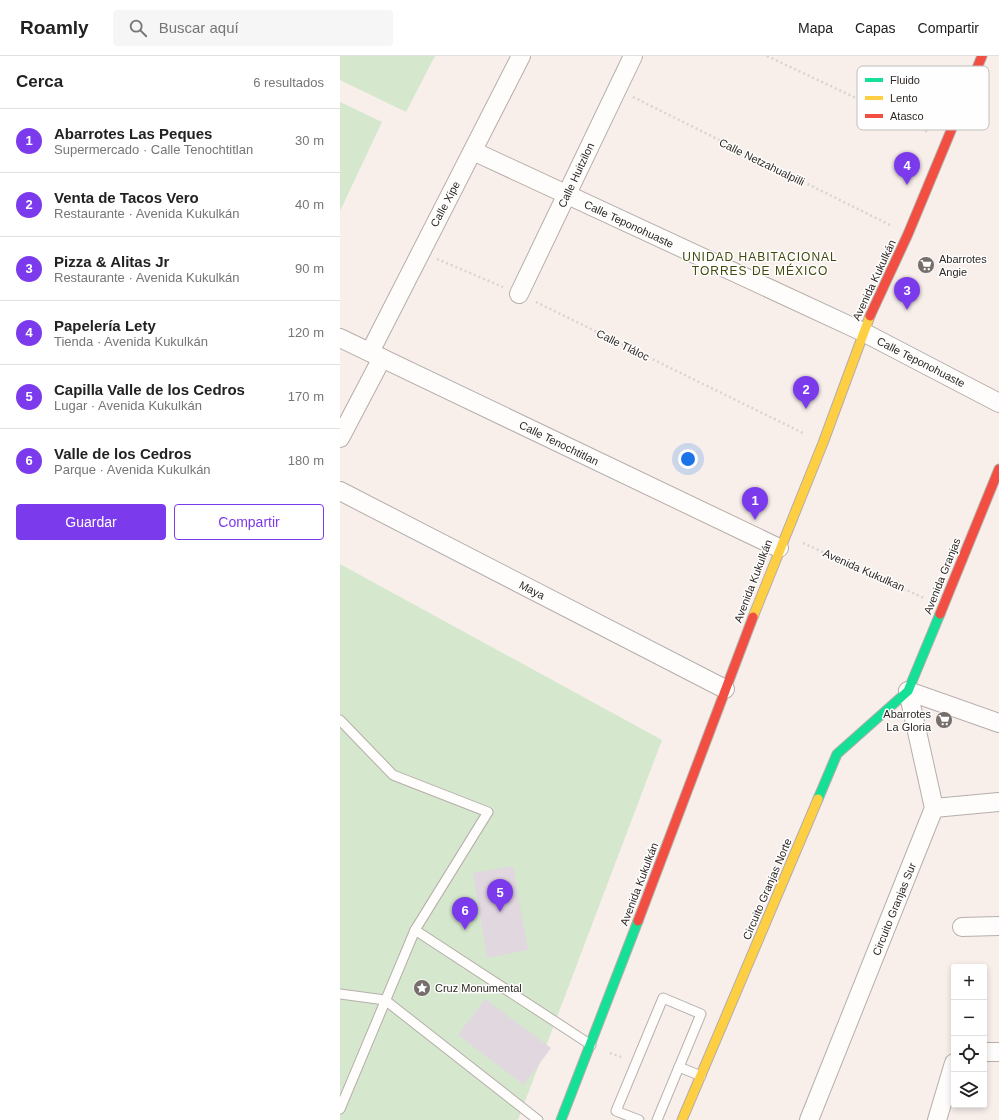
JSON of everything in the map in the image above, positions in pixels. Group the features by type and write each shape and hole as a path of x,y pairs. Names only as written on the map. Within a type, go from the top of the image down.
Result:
{"street":[{"name":"Calle Xipe","path":"340,438 420,252 521,56"},
{"name":"Calle Huitzilon","path":"519,294 633,56"},
{"name":"Avenida Kukulkán","path":"978,66 982,56"},
{"name":"Avenida Kukulkán","path":"565,1118 724,689 782,541 823,443 863,332 908,234 951,130"},
{"name":"Calle Teponohuaste","path":"473,151 863,332 999,403"},
{"name":"Calle Tenochtitlan","path":"340,338 782,541"},
{"name":"Avenida Granjas","path":"908,692 999,469"},
{"name":"Maya","path":"340,491 724,689"},
{"path":"908,692 999,723"},
{"path":"908,692 934,808 999,802"},
{"name":"Circuito Granjas Norte","path":"682,1120 837,754 908,692"},
{"name":"Circuito Granjas Sur","path":"809,1120 934,808"},
{"path":"962,927 999,926"},
{"path":"987,1052 999,1052"},
{"path":"937,1120 951,1072"}],"lane":[{"path":"340,720 393,775 488,812 415,930 340,1109"},
{"path":"415,930 591,1046"},
{"path":"340,994 385,1000 538,1120"},
{"path":"639,1120 628,1118 616,1111 663,998 700,1014 657,1120"},
{"path":"679,1067 700,1076"}],"path":[{"path":"767,56 857,99"},
{"name":"Calle Netzahualpilli","path":"616,89 908,234"},
{"path":"923,130 946,141"},
{"name":"Calle Tláloc","path":"420,252 519,294 823,443"},
{"name":"Avenida Kukulkan","path":"782,541 943,606"},
{"path":"591,1046 636,1062"}],"green space":[{"path":"340,56 435,56 406,112 340,80"},
{"path":"340,102 382,122 340,211"},
{"path":"340,564 662,740 518,1120 340,1120"}],"building":[{"path":"513,866 528,950 487,958 473,873"},
{"path":"485,999 551,1048 524,1085 458,1035"}],"traffic: fast":[{"path":"818,799 837,754 908,691 940,614"},
{"path":"561,1120 638,921"}],"traffic: slow":[{"path":"753,617 823,443 870,316"},
{"path":"682,1120 818,799"}],"traffic: jam":[{"path":"978,66 982,56"},
{"path":"870,316 908,234 951,130"},
{"path":"940,614 999,469"},
{"path":"638,921 753,617"}],"place":[{"name":"Papelería Lety","path":"907,185"},
{"name":"Abarrotes Angie","path":"926,265"},
{"name":"Pizza & Alitas Jr","path":"907,310"},
{"name":"Venta de Tacos Vero","path":"806,409"},
{"name":"Abarrotes Las Peques","path":"755,520"},
{"name":"Abarrotes La Gloria","path":"944,720"},
{"name":"Capilla Valle de los Cedros","path":"500,912"},
{"name":"Valle de los Cedros","path":"465,930"},
{"name":"Cruz Monumental","path":"422,988"}],"district":[{"name":"UNIDAD HABITACIONAL TORRES DE MÉXICO","path":"760,264"}]}
